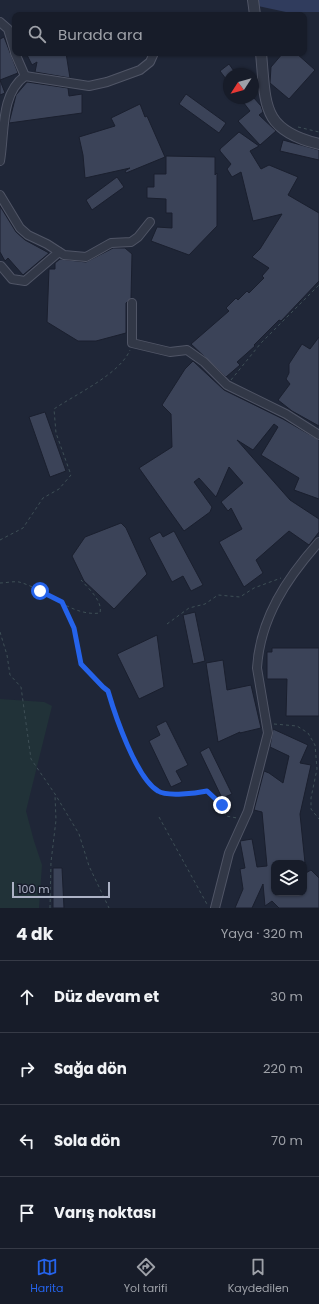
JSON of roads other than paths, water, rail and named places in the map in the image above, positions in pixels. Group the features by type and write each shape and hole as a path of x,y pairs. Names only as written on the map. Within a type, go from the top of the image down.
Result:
{"street":[{"path":"253,0 255,12"},
{"path":"0,22 8,29 12,42"},
{"path":"16,56 24,76"},
{"path":"0,160 4,116 16,82 24,76 89,86 107,82 140,70 150,62 153,56"},
{"path":"257,56 262,64"},
{"path":"261,56 265,98 270,115 276,124 284,131 299,139 319,144"},
{"path":"0,194 20,228 28,235 38,239 64,255 86,258 111,243 131,242 138,237 150,222"},
{"path":"1,266 12,279 25,281 59,252"},
{"path":"132,303 132,343 170,352 187,350 204,362 227,385 286,414 319,435"},
{"path":"214,908 229,853 245,819 268,733 268,724 259,680 258,657 270,614 288,579 319,542"}],"waterway":[{"path":"258,0 286,6 319,6"}]}
